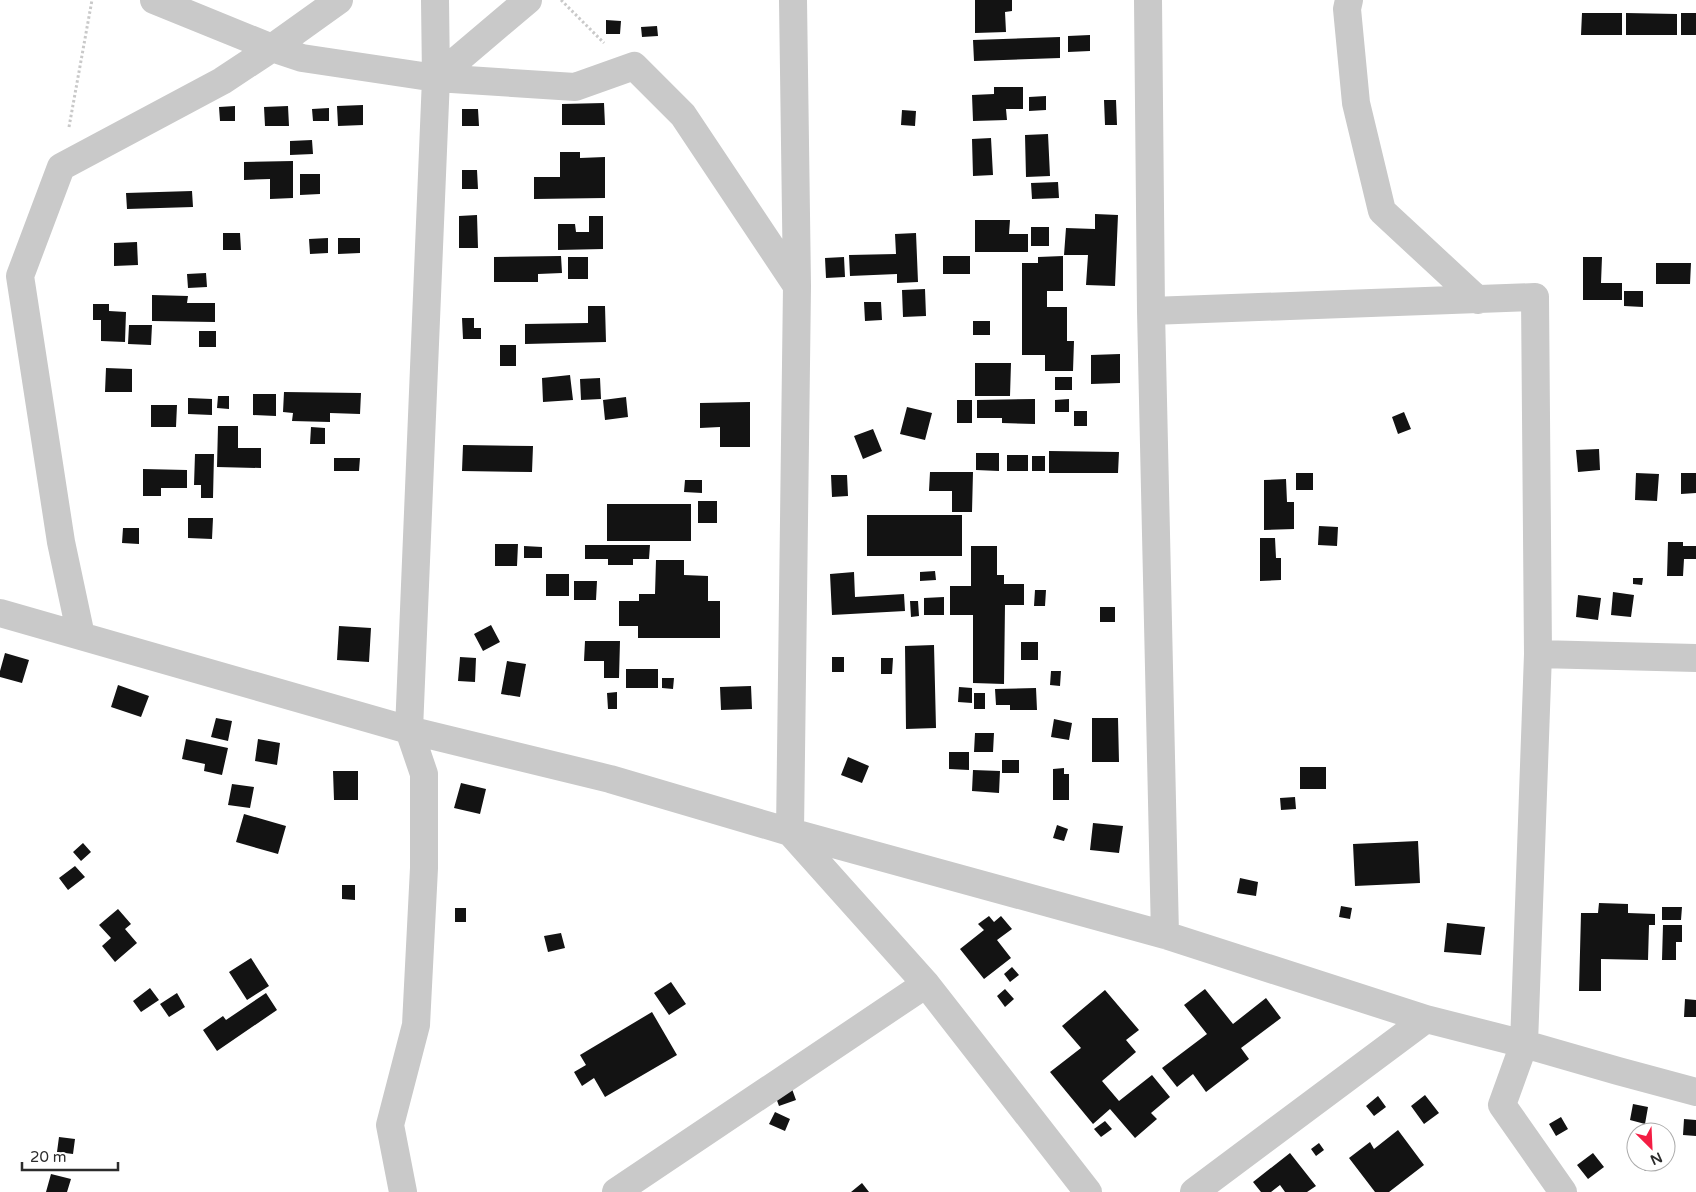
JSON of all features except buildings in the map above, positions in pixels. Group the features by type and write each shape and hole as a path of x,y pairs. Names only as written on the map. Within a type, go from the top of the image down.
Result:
{"street":[{"path":"154,0 272,48 302,58 436,78 575,87 634,66 682,115 797,286"},
{"path":"81,636 61,542 20,276 61,167 222,81 339,0"},
{"path":"403,1192 390,1125 416,1025 424,868 424,774 409,730 436,78 434,0"},
{"path":"436,78 528,0"},
{"path":"793,0 797,286 790,832 926,984 1088,1192"},
{"path":"1148,0 1152,311 1165,936"},
{"path":"1349,0 1347,8 1356,103 1382,211 1478,300"},
{"path":"1152,311 1535,297 1538,654 1524,1044 1502,1105 1564,1192"},
{"path":"0,613 409,730 610,779 790,832 1165,936 1426,1019 1696,1092"},
{"path":"1538,654 1696,658"},
{"path":"616,1192 926,984"},
{"path":"1194,1192 1426,1019"}],"path":[{"path":"61,167 92,0"},
{"path":"561,0 601,41 634,66"}]}
